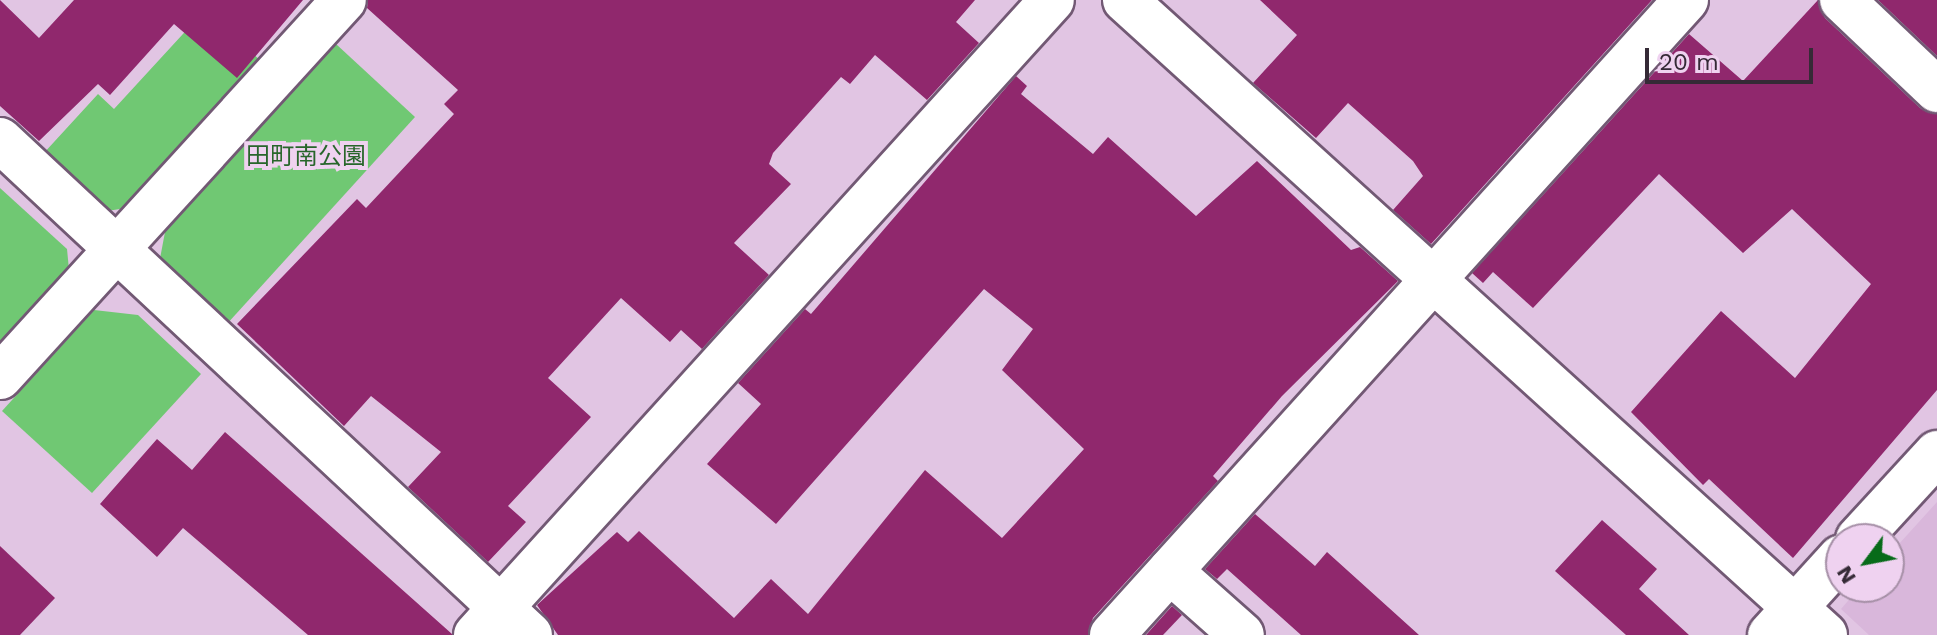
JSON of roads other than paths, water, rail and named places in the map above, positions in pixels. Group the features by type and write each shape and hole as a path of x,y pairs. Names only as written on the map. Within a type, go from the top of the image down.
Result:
{"street":[{"path":"0,377 120,252 344,0"},
{"path":"0,140 120,252 502,626 1052,0"},
{"path":"1125,0 1434,280 1797,626 1825,582"},
{"path":"1112,635 1686,0"},
{"path":"1842,0 1937,90"},
{"path":"1873,523 1937,453"},
{"path":"1170,571 1242,635"}],"park label":[{"name":"田町南公園","path":"306,157"}]}
